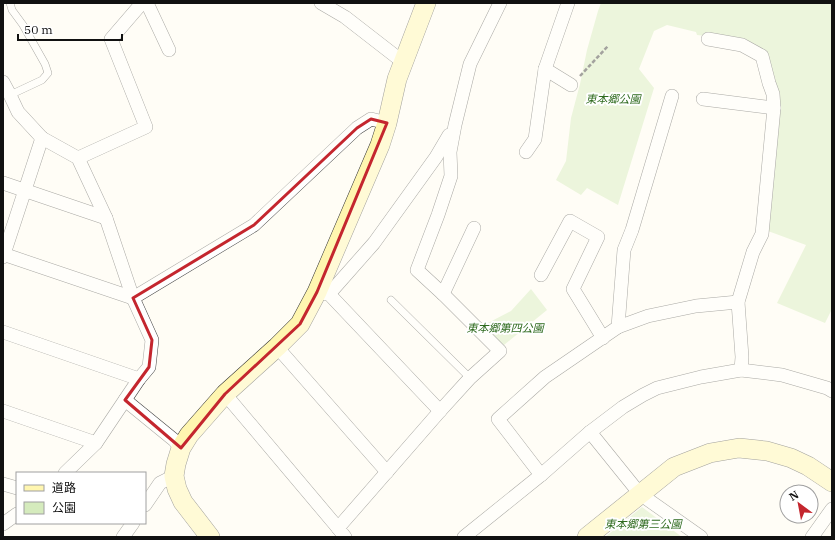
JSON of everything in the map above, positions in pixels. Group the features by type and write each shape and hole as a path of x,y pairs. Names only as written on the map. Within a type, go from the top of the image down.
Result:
{"street":[{"path":"78,158 146,127 110,39 142,3"},
{"path":"147,3 169,50"},
{"path":"321,3 345,17 403,62"},
{"path":"323,293 380,145 387,123 397,79 426,3"},
{"path":"225,394 342,533 387,472 470,378 500,351 444,294 417,270 451,176 450,152 470,64 500,3"},
{"path":"526,152 535,139 544,69 568,3"},
{"path":"708,39 742,45 762,56 773,94 774,108 762,234 753,252 738,302 742,357 741,370"},
{"path":"544,69 571,85"},
{"path":"3,82 18,112 42,138 78,158 106,218 133,298 152,340 149,367 139,379 96,443 66,472"},
{"path":"618,327 624,250 632,230 672,96"},
{"path":"703,99 774,108"},
{"path":"3,107 18,112"},
{"path":"42,138 3,255 133,298 254,225 357,128 372,119 387,123"},
{"path":"210,537 183,502 177,490 174,476 181,448 189,435 225,394 300,324 323,293 374,243 436,157 455,125"},
{"path":"3,183 106,218"},
{"path":"541,275 570,221 598,237 573,289 603,338"},
{"path":"444,294 474,228"},
{"path":"323,293 440,411"},
{"path":"541,475 498,418 545,378 618,327 648,316 689,307 738,302"},
{"path":"3,332 139,379"},
{"path":"277,347 387,472"},
{"path":"464,537 541,475 590,432 623,407 657,388 701,376 741,370 782,375 827,388 832,391"},
{"path":"125,400 181,448"},
{"path":"3,411 96,443"},
{"path":"590,432 640,494 701,537"},
{"path":"587,537 674,467 710,453 739,448 767,451 791,458 808,466 832,482"},
{"path":"146,504 160,483 174,476"},
{"path":"3,484 16,488"},
{"path":"812,537 832,509"},
{"path":"3,524 16,515"},
{"path":"123,537 132,524"}],"lane":[{"path":"10,3 12,10 23,25 45,64 48,74 42,80 10,94"},
{"path":"391,300 470,378"}],"path":[{"path":"571,85 608,46"}],"highlighted area":[{"path":"371,119 387,123 317,292 300,324 225,394 181,448 125,400 149,367 152,340 133,298 254,225 357,128"}],"green space":[{"name":"東本郷公園","path":"601,3 832,3 832,309 825,323 777,303 806,245 768,231 780,97 768,55 753,46 746,39 697,35 696,32 667,25 654,31 639,69 654,88 618,205 587,188 581,195 556,180 566,161 571,118 587,50"},
{"name":"東本郷第四公園","path":"531,289 547,310 504,345 482,326 511,311"},
{"name":"東本郷第三公園","path":"642,507 682,537 605,537"}]}
